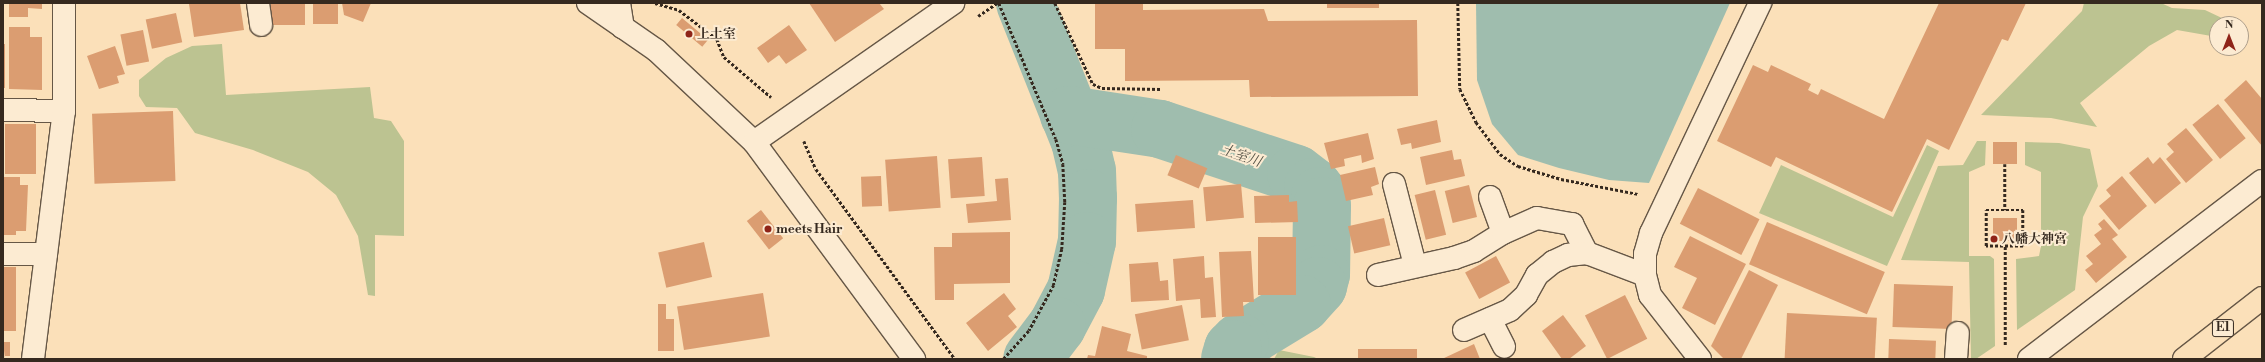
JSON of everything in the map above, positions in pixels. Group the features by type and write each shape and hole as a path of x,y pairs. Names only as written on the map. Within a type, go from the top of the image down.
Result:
{"highway":[{"name":"E1","path":"2184,359 2262,298"}],"street":[{"path":"33,359 64,111 64,3"},
{"path":"258,3 260,25"},
{"path":"588,3 656,50 754,142 914,359"},
{"path":"619,3 623,28"},
{"path":"754,142 953,3"},
{"path":"1700,359 1650,295 1645,275 1647,244 1760,3"},
{"path":"3,110 64,111"},
{"path":"2029,359 2262,181"},
{"path":"1394,184 1415,265"},
{"path":"1490,197 1503,233"},
{"path":"1378,275 1415,265 1448,260 1474,251 1503,233 1537,218 1572,224 1587,253"},
{"path":"1464,330 1490,319 1518,303 1537,275 1553,262 1568,255 1587,253 1645,275"},
{"path":"3,254 46,254"},
{"path":"1490,319 1504,347"},
{"path":"1956,359 1958,333"}],"path":[{"path":"655,3 679,10 717,39 724,57 770,96 802,135 816,169 956,359"},
{"path":"999,3 1056,138 1063,164 1065,202 1062,249 1054,285 1036,320 1004,359"},
{"path":"1055,3 1093,84 1102,88 1161,89"},
{"path":"1458,3 1460,89 1476,122 1500,154 1518,166 1561,178 1638,194 1663,208"},
{"path":"2005,164 2005,210"},
{"path":"1986,210 2005,210 2023,210 2023,246 1986,246 1986,210"},
{"path":"2005,246 2005,343"}],"green space":[{"path":"2084,3 2161,3 2172,8 2205,10 2218,16 2209,16 2209,36 2177,30 2149,46 2080,103 2097,127 2051,118 1981,115 2082,11"},
{"path":"222,44 226,95 370,87 374,118 391,121 404,141 404,236 375,235 375,296 368,295 358,236 336,195 308,172 253,150 195,133 177,108 146,107 139,96 139,80 166,58 192,46"},
{"path":"1977,141 1986,141 1985,165 1969,172 1969,256 1990,256 1994,259 1995,346 1976,359 1971,359 1969,262 1901,260 1938,166 1963,165"},
{"path":"2025,142 2059,143 2090,149 2098,186 2083,217 2075,290 2017,330 2016,259 2039,256 2041,246 2041,172 2025,165"},
{"path":"1927,145 1939,151 1887,266 1759,213 1781,165 1893,217"},
{"path":"1279,350 1314,357 1318,359 1274,359"}],"shaded area":[{"path":"1476,3 1730,3 1649,183 1609,180 1559,168 1518,155 1492,124 1477,80"}],"building":[{"path":"9,3 42,3 42,9 28,8 28,17 9,17"},
{"path":"240,3 244,30 194,37 189,4"},
{"path":"271,3 305,3 305,25 271,25"},
{"path":"313,3 338,3 338,24 313,24"},
{"path":"342,3 371,3 363,22 344,15"},
{"path":"809,3 879,3 884,9 835,42"},
{"path":"1095,3 1143,3 1143,10 1264,9 1268,21 1417,20 1418,96 1250,97 1249,80 1125,81 1125,49 1095,49"},
{"path":"1327,3 1379,3 1379,8 1327,8"},
{"path":"1939,3 2026,3 2008,41 2002,39 1949,150 1927,139 1892,212 1776,157 1771,167 1717,141 1753,65 1768,72 1771,65 1811,84 1808,90 1818,95 1821,89 1884,119"},
{"path":"176,13 182,42 152,49 146,19"},
{"path":"682,18 708,40 702,47 676,25"},
{"path":"789,25 807,50 786,64 779,55 768,63 757,48"},
{"path":"9,27 30,27 30,37 42,37 42,90 9,89"},
{"path":"143,30 149,61 127,66 120,34"},
{"path":"3,44 5,44 5,88 3,88"},
{"path":"115,46 125,74 117,76 119,83 99,89 87,56"},
{"path":"2246,80 2262,99 2262,146 2224,100"},
{"path":"2218,104 2246,138 2220,159 2192,125"},
{"path":"173,111 175,181 94,184 92,114"},
{"path":"1437,120 1441,142 1412,149 1411,143 1401,145 1397,129"},
{"path":"5,124 36,124 36,174 5,174"},
{"path":"2186,128 2213,160 2186,183 2166,159 2174,152 2167,144"},
{"path":"1368,133 1374,159 1362,163 1361,155 1344,159 1345,166 1331,169 1324,143"},
{"path":"1993,142 2017,142 2017,164 1993,164"},
{"path":"1452,150 1454,160 1461,159 1465,176 1426,185 1420,157"},
{"path":"1176,155 1207,168 1199,189 1167,175"},
{"path":"937,156 941,208 889,212 885,160"},
{"path":"982,157 985,196 951,198 948,159"},
{"path":"2148,157 2153,164 2160,157 2181,183 2155,204 2129,173"},
{"path":"1375,167 1379,184 1371,187 1373,195 1346,201 1340,175"},
{"path":"881,176 882,206 862,207 861,177"},
{"path":"2122,176 2147,206 2119,230 2099,206 2111,196 2106,190"},
{"path":"3,177 20,177 20,185 28,185 26,231 16,231 16,235 3,235"},
{"path":"1008,178 1011,220 968,223 966,204 997,201 995,179"},
{"path":"1241,184 1244,218 1206,221 1203,187"},
{"path":"1469,185 1477,217 1453,223 1445,191"},
{"path":"1698,188 1759,219 1741,255 1680,224"},
{"path":"1435,190 1446,235 1426,240 1415,195"},
{"path":"1289,195 1289,202 1297,201 1298,222 1255,223 1254,196"},
{"path":"1193,200 1195,228 1137,232 1135,204"},
{"path":"761,210 783,238 769,249 747,221"},
{"path":"1384,218 1390,245 1354,254 1348,226"},
{"path":"1993,218 2017,218 2017,241 1993,241"},
{"path":"2104,219 2118,235 2112,239 2127,257 2096,283 2085,270 2093,264 2086,256 2101,244 2094,235 2102,229 2098,224"},
{"path":"1767,222 1885,272 1867,314 1749,264"},
{"path":"1010,232 1010,283 954,284 954,300 935,300 934,247 952,247 952,233"},
{"path":"1690,236 1746,264 1715,325 1682,308 1697,278 1674,267"},
{"path":"1258,237 1296,237 1296,295 1258,295"},
{"path":"704,242 712,277 666,288 658,253"},
{"path":"1251,251 1254,302 1243,302 1244,316 1222,317 1219,252"},
{"path":"1204,256 1205,278 1213,277 1216,317 1201,318 1200,299 1176,301 1173,259"},
{"path":"1496,256 1510,282 1479,299 1465,272"},
{"path":"1158,262 1160,281 1168,280 1169,300 1131,302 1129,264"},
{"path":"3,267 16,267 16,331 3,331"},
{"path":"1749,270 1778,285 1741,359 1724,359 1711,346"},
{"path":"1894,284 1953,286 1951,329 1892,327"},
{"path":"763,293 770,336 684,350 677,307"},
{"path":"1004,293 1016,309 1008,316 1017,327 988,351 966,323"},
{"path":"1625,295 1647,339 1607,359 1585,315"},
{"path":"658,304 666,304 666,319 674,319 674,351 658,351"},
{"path":"1182,305 1189,340 1142,349 1135,314"},
{"path":"1787,313 1877,318 1875,359 1785,359"},
{"path":"1563,315 1586,346 1569,359 1562,359 1542,331"},
{"path":"1102,326 1131,334 1127,351 1147,356 1147,359 1087,359 1088,355 1095,356"},
{"path":"1889,339 1936,341 1935,359 1888,359"},
{"path":"3,342 10,342 10,356 5,356 5,359"},
{"path":"1474,344 1480,359 1442,359"},
{"path":"1358,349 1417,349 1417,359 1358,359"}],"waterway":[{"path":"1025,3 1080,141 1087,171 1088,198 1087,241 1076,290 1057,326 1032,359"},
{"name":"土室川","path":"1069,115 1160,129 1296,174 1313,187 1320,196 1322,206 1321,274 1318,286 1302,304 1240,342 1233,349 1230,359"}],"place":[{"name":"上土室","path":"689,34"},
{"name":"meets Hair","path":"768,229"},
{"name":"八幡大神宮","path":"1994,239"}]}
